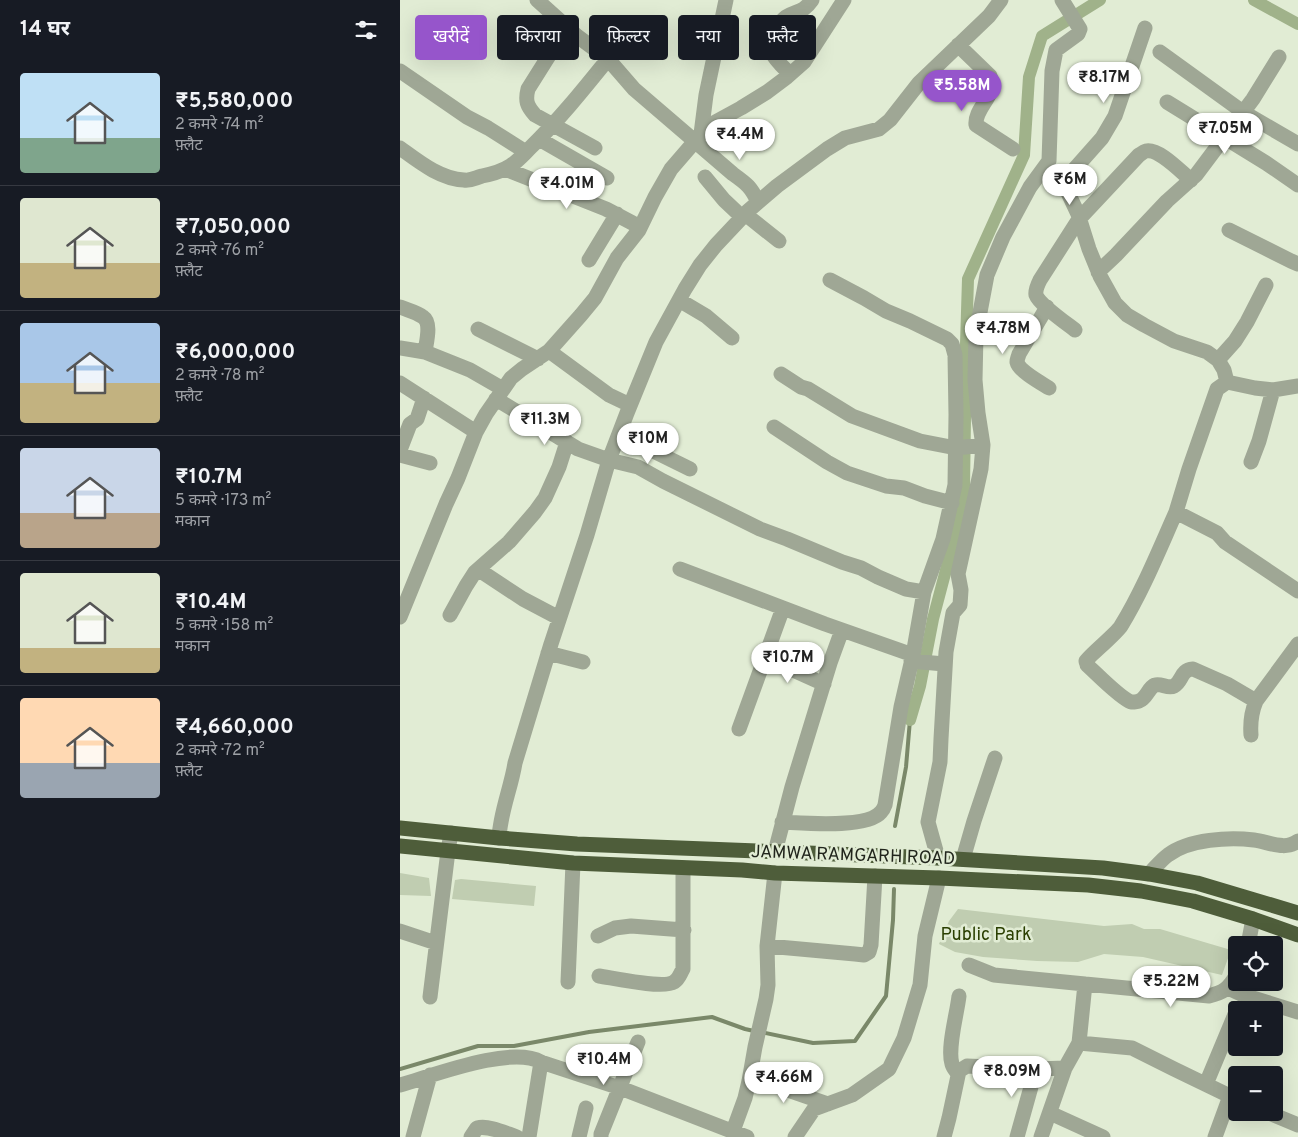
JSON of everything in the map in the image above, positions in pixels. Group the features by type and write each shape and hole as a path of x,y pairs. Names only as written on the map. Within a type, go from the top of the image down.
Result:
{"highway":[{"name":"JAMWA RAMGARH ROAD","path":"400,828 577,844 881,855 1103,868 1197,883 1298,913"},
{"name":"JAMWA RAMGARH ROAD","path":"400,846 573,862 775,873 1088,885 1141,891 1193,901 1248,917 1298,935"},
{"path":"1247,897 1248,917"}],"street":[{"path":"537,0 554,15"},
{"path":"698,137 726,0"},
{"path":"790,74 773,57 770,50 772,33 782,20 806,8 812,0"},
{"path":"400,616 476,432 511,378 543,355 595,298 617,258 640,228 671,169 698,137 708,126 767,92 804,62 844,0"},
{"path":"499,838 500,825 516,763 548,653 587,535 609,460 656,342 700,264 744,216 777,186 845,138 879,129 885,125 919,83 989,16 1001,0"},
{"path":"938,858 928,822 940,762 939,664 953,613 960,604 961,590 958,574 981,469 975,380 976,334 987,276 1003,237 1030,187 1049,161 1052,71 1056,50 1078,34 1080,29 1062,0"},
{"path":"1063,182 1102,138 1115,116 1145,28"},
{"path":"579,38 589,45"},
{"path":"958,45 990,76 992,81 991,92 976,118 976,125 1014,149"},
{"path":"1160,52 1243,112 1296,138"},
{"path":"1098,272 1167,201 1196,176 1243,112 1279,57"},
{"path":"546,60 526,95 526,103 535,115 595,148"},
{"path":"400,148 432,169 447,176 463,180 474,180 505,169 512,165 553,125 608,60 634,89 698,137 733,174 752,190 758,202"},
{"path":"400,71 467,117 526,152"},
{"path":"1167,102 1298,185"},
{"path":"539,139 607,178"},
{"path":"1075,330 1042,304 1036,296 1036,290 1040,280 1079,219 1138,155 1146,151 1159,154 1191,180"},
{"path":"1046,166 1063,182 1079,219 1098,272 1115,303 1127,315 1174,341 1207,352 1218,360 1224,370 1227,382"},
{"path":"505,169 606,208 640,228"},
{"path":"704,177 724,200 779,241"},
{"path":"589,260 617,214"},
{"path":"1229,230 1298,264"},
{"path":"782,822 846,823 866,820 876,816 885,805 901,707 914,659 924,592 943,539 955,485 958,448 955,355 952,344 947,339 886,311 830,280"},
{"path":"1218,360 1235,341 1266,285"},
{"path":"679,300 706,316 732,338"},
{"path":"400,307 423,317 426,321 428,326 425,352"},
{"path":"1047,307 1017,360 1018,365 1049,388"},
{"path":"478,328 543,355 609,396 630,405"},
{"path":"400,348 425,352 470,370 500,394 578,449 609,460 638,467 663,482 760,530 861,568 906,588 924,592"},
{"path":"781,374 801,387 808,388 852,416 920,441 958,448 980,446"},
{"path":"1256,701 1227,684 1193,669 1188,669 1175,685 1157,684 1153,686 1142,700 1132,702 1118,694 1087,665 1087,659 1120,628 1141,588 1176,512 1188,469 1217,389 1227,382 1273,390 1298,386"},
{"path":"400,383 476,432"},
{"path":"1251,462 1259,442 1273,390"},
{"path":"400,450 410,424 417,418 424,398"},
{"path":"774,428 847,473 886,486 904,488 952,503"},
{"path":"619,434 690,469"},
{"path":"450,615 466,586 478,570 509,542 545,498 567,442"},
{"path":"400,455 430,463"},
{"path":"1176,512 1217,533 1225,542 1298,591"},
{"path":"680,569 914,659 939,664"},
{"path":"478,570 523,599 559,618"},
{"path":"738,729 783,608"},
{"path":"775,852 782,822 842,630"},
{"path":"1251,735 1250,722 1256,701 1298,644"},
{"path":"548,653 583,662"},
{"path":"764,657 824,684"},
{"path":"963,859 995,758"},
{"path":"430,997 451,833"},
{"path":"1149,874 1168,855 1186,846 1208,841 1229,839 1254,840 1285,846 1298,841"},
{"path":"568,982 573,862"},
{"path":"599,976 662,985 672,983 678,978 683,969 683,868"},
{"path":"400,1085 458,1067 502,1058 528,1058 619,1088 740,1134 744,1098 750,1077 754,1046 768,985 768,946 775,873"},
{"path":"768,946 864,955 869,952 879,876"},
{"path":"795,1137 814,1109 852,1095 889,1069 904,1038 920,985 925,936 939,878"},
{"path":"1248,917 1248,936"},
{"path":"598,936 616,928 631,926 684,930"},
{"path":"400,931 436,943"},
{"path":"969,965 994,974 1208,996 1217,994 1228,985"},
{"path":"1041,1137 1065,1068 1079,1043 1085,984"},
{"path":"1240,991 1243,995 1298,1012"},
{"path":"1241,1001 1243,995"},
{"path":"958,1074 952,1067 951,1058 960,996"},
{"path":"1206,1084 1228,1032"},
{"path":"601,1137 638,1042"},
{"path":"1079,1043 1132,1048 1228,1095"},
{"path":"529,1137 541,1062"},
{"path":"944,1137 950,1118 959,1071 968,1066 1036,1069 1065,1068"},
{"path":"1017,1137 1036,1069"},
{"path":"413,1137 430,1075"},
{"path":"750,1077 828,1104"},
{"path":"579,1137 586,1108"},
{"path":"1215,1137 1228,1109"},
{"path":"1050,1113 1103,1137"},
{"path":"1283,1119 1298,1125"},
{"path":"471,1137 477,1128 486,1127 517,1137"}],"green space":[{"path":"400,873 429,878 431,896 400,895"},
{"path":"455,880 536,886 534,906 452,899"},
{"name":"Public Park","path":"958,909 1104,926 1132,924 1144,929 1160,929 1228,949 1228,958 1222,975 1143,957 1104,954 1078,962 983,957 955,952 939,944 949,921"}],"waterway":[{"path":"910,720 920,686 933,619 964,489 968,279 1024,155 1029,77 1042,36 1100,0"},
{"path":"1254,0 1298,24"},
{"path":"895,826 906,767 910,720"},
{"path":"761,1032 813,1043 855,1041 886,996 894,889"},
{"path":"400,1069 478,1046 514,1046 589,1032 712,1017 754,1031"}]}
